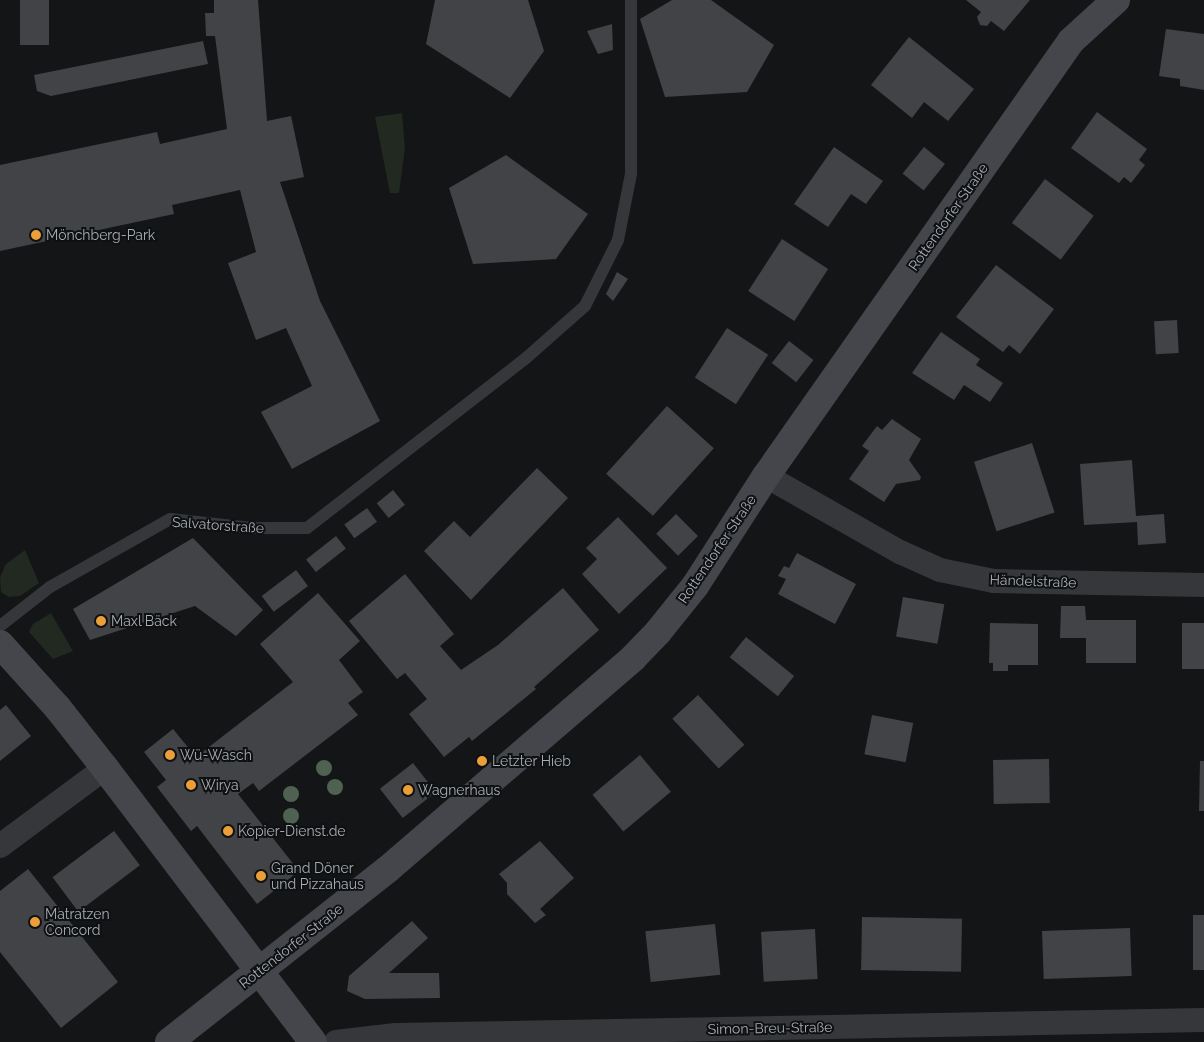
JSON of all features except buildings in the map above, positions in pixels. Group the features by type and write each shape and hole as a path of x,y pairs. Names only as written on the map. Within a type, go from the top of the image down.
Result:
{"street":[{"name":"Rottendorfer Straße","path":"169,1042 388,869 633,658 695,586 766,476 1072,41 1116,0"},
{"name":"Händelstraße","path":"766,476 900,552 940,570 994,581 1204,585"},
{"path":"0,644 105,768 313,1042"},
{"path":"0,846 105,768"},
{"name":"Simon-Breu-Straße","path":"336,1042 396,1035 1053,1033 1204,1020"}],"lane":[{"name":"Salvatorstraße","path":"0,626 50,587 170,519 252,528 307,528 435,432 525,359 585,306 618,240 631,174 631,0"}],"shaded area":[{"path":"402,113 405,148 399,193 390,193 375,117"},
{"path":"25,550 39,583 20,596 9,597 1,592 0,577 6,564"},
{"path":"51,613 73,651 53,659 29,632 33,624"}],"place":[{"name":"Mönchberg-Park","path":"36,235"},
{"name":"Maxl Bäck","path":"101,621"},
{"name":"Wü-Wasch","path":"170,755"},
{"name":"Letzter Hieb","path":"482,761"},
{"name":"Wirya","path":"191,785"},
{"name":"Wagnerhaus","path":"408,790"},
{"name":"Kopier-Dienst.de","path":"228,831"},
{"name":"Grand Döner und Pizzahaus","path":"261,876"},
{"name":"Matratzen Concord","path":"35,922"}]}
